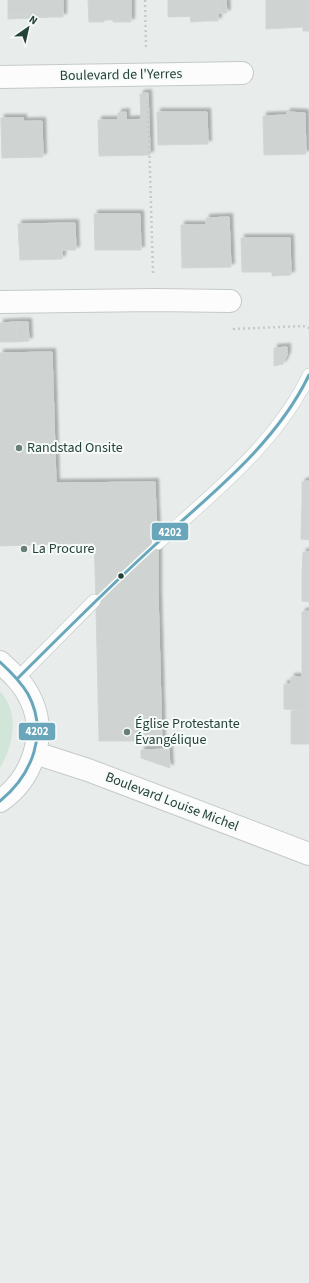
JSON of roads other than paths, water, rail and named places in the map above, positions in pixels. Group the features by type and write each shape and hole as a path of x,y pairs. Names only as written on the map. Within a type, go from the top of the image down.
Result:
{"street":[{"name":"Boulevard de l'Yerres","path":"0,77 242,73"},
{"path":"0,302 154,300 230,301"},
{"path":"0,662 18,678 32,701 38,726 35,753 26,776 10,794 0,801"},
{"name":"Boulevard Louise Michel","path":"35,753 88,770 309,854"}],"lane":[{"path":"158,543 242,465 272,432 299,396 309,375"},
{"path":"18,678 94,601"}],"place":[{"name":"Randstad Onsite","path":"19,448"},
{"name":"La Procure","path":"24,549"},
{"name":"Église Protestante Évangélique","path":"127,732"}]}
